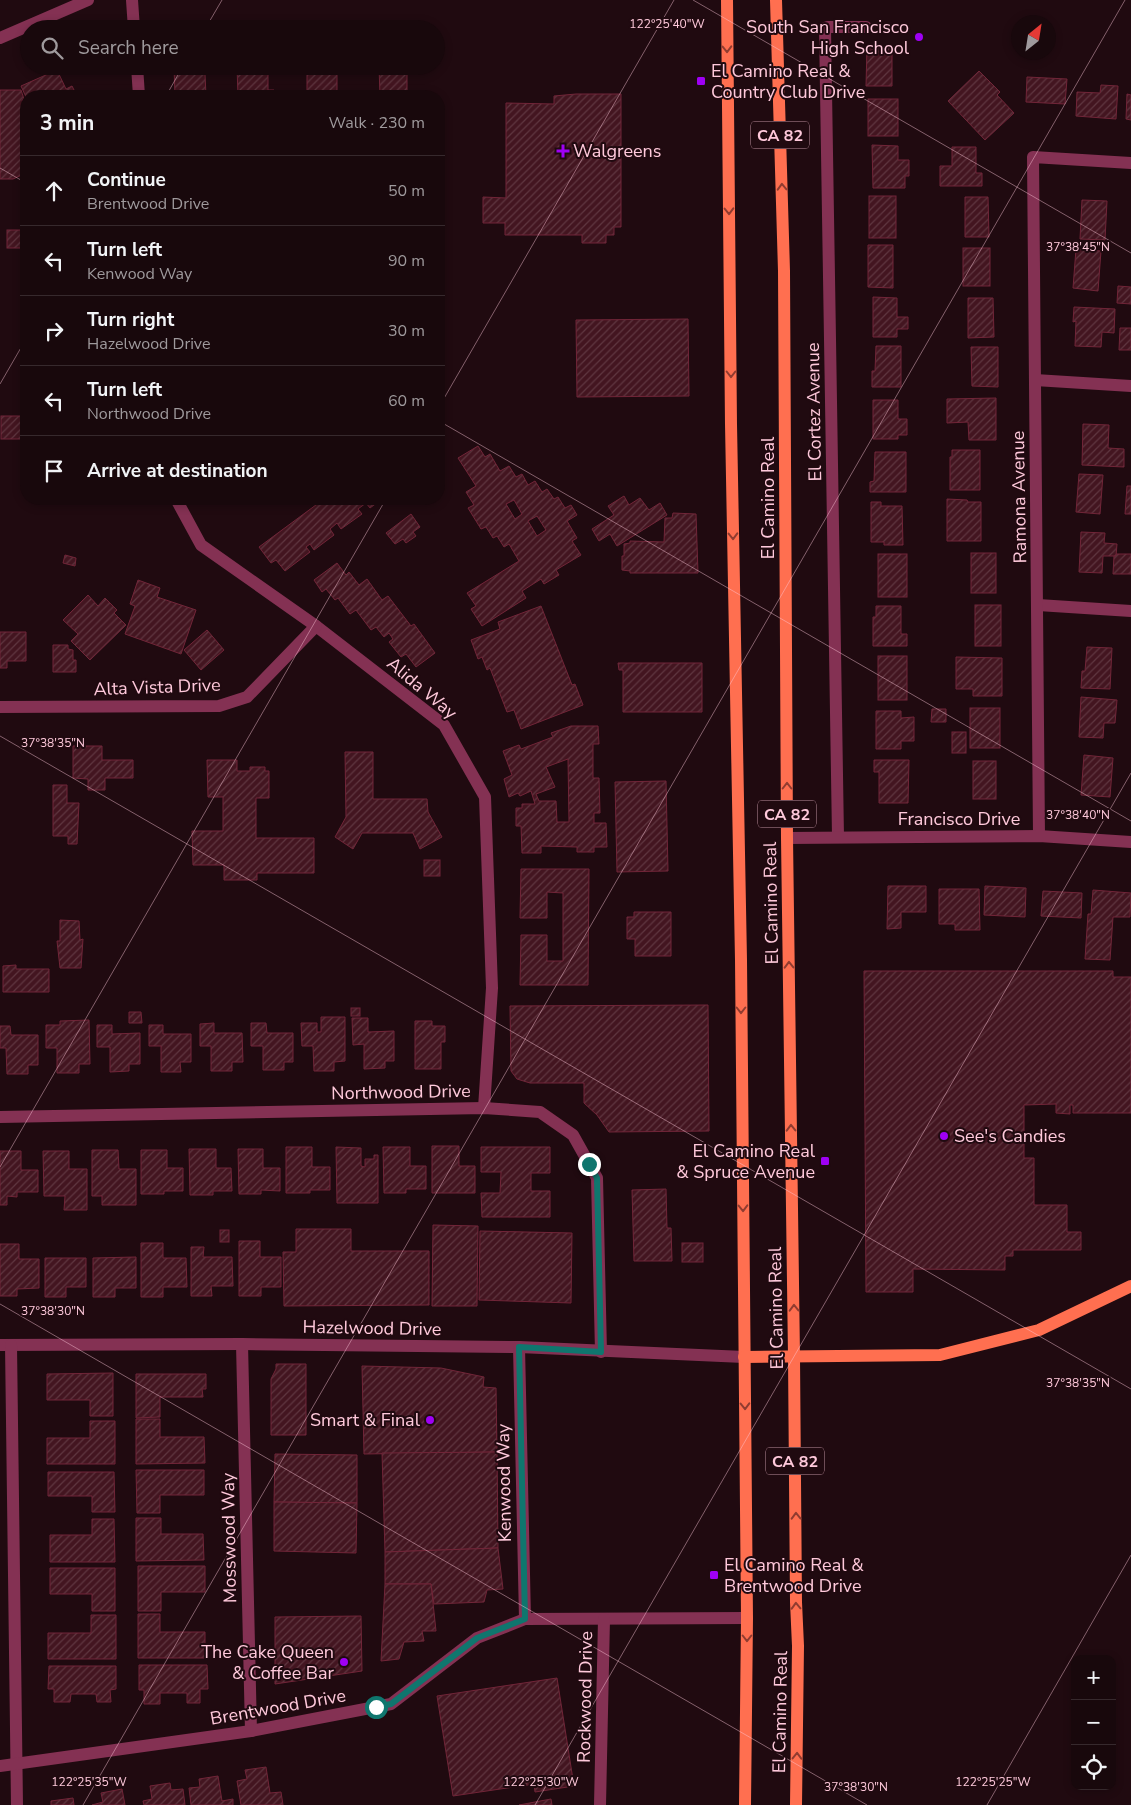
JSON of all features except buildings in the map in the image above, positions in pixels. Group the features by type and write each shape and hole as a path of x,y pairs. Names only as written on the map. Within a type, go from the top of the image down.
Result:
{"main road":[{"name":"El Camino Real","path":"727,0 731,424 740,909 747,1618 745,1805"},
{"name":"El Camino Real","path":"776,0 784,271 787,838 798,1646 796,1805"},
{"path":"744,1357 940,1355 1039,1330 1131,1286"}],"street":[{"path":"42,20 88,0"},
{"path":"132,0 133,20"},
{"name":"El Cortez Avenue","path":"838,838 825,28 866,27"},
{"path":"0,38 20,29"},
{"path":"138,75 139,90"},
{"name":"Ramona Avenue","path":"1039,836 1033,156 1131,163"},
{"path":"1035,380 1131,386"},
{"name":"Alida Way","path":"179,505 201,545 316,626 444,725 485,797 492,988 484,1108"},
{"path":"1038,605 1131,611"},
{"name":"Alta Vista Drive","path":"0,708 219,706 247,696 316,626"},
{"name":"Francisco Drive","path":"787,838 1039,836 1131,842"},
{"name":"Northwood Drive","path":"0,1117 484,1108 540,1112 573,1135 597,1178 601,1352"},
{"name":"Hazelwood Drive","path":"5,1345 242,1344 519,1347 744,1357"},
{"name":"Mosswood Way","path":"242,1344 251,1731"},
{"path":"5,1345 17,1805"},
{"name":"Kenwood Way","path":"519,1347 525,1619"},
{"name":"Brentwood Drive","path":"0,1766 251,1731 391,1704 477,1638 525,1619 747,1618"},
{"name":"Rockwood Drive","path":"600,1805 604,1619"}],"place":[{"name":"South San Francisco High School","path":"919,37"},
{"name":"El Camino Real & Country Club Drive","path":"701,81"},
{"name":"Walgreens","path":"563,151"},
{"name":"See's Candies","path":"944,1136"},
{"name":"El Camino Real & Spruce Avenue","path":"825,1161"},
{"name":"Smart & Final","path":"430,1420"},
{"name":"El Camino Real & Brentwood Drive","path":"714,1575"},
{"name":"The Cake Queen & Coffee Bar","path":"344,1662"}],"route":[{"path":"376,1707 391,1704 477,1638 525,1619 519,1347 601,1352 597,1178 589,1164"}]}
